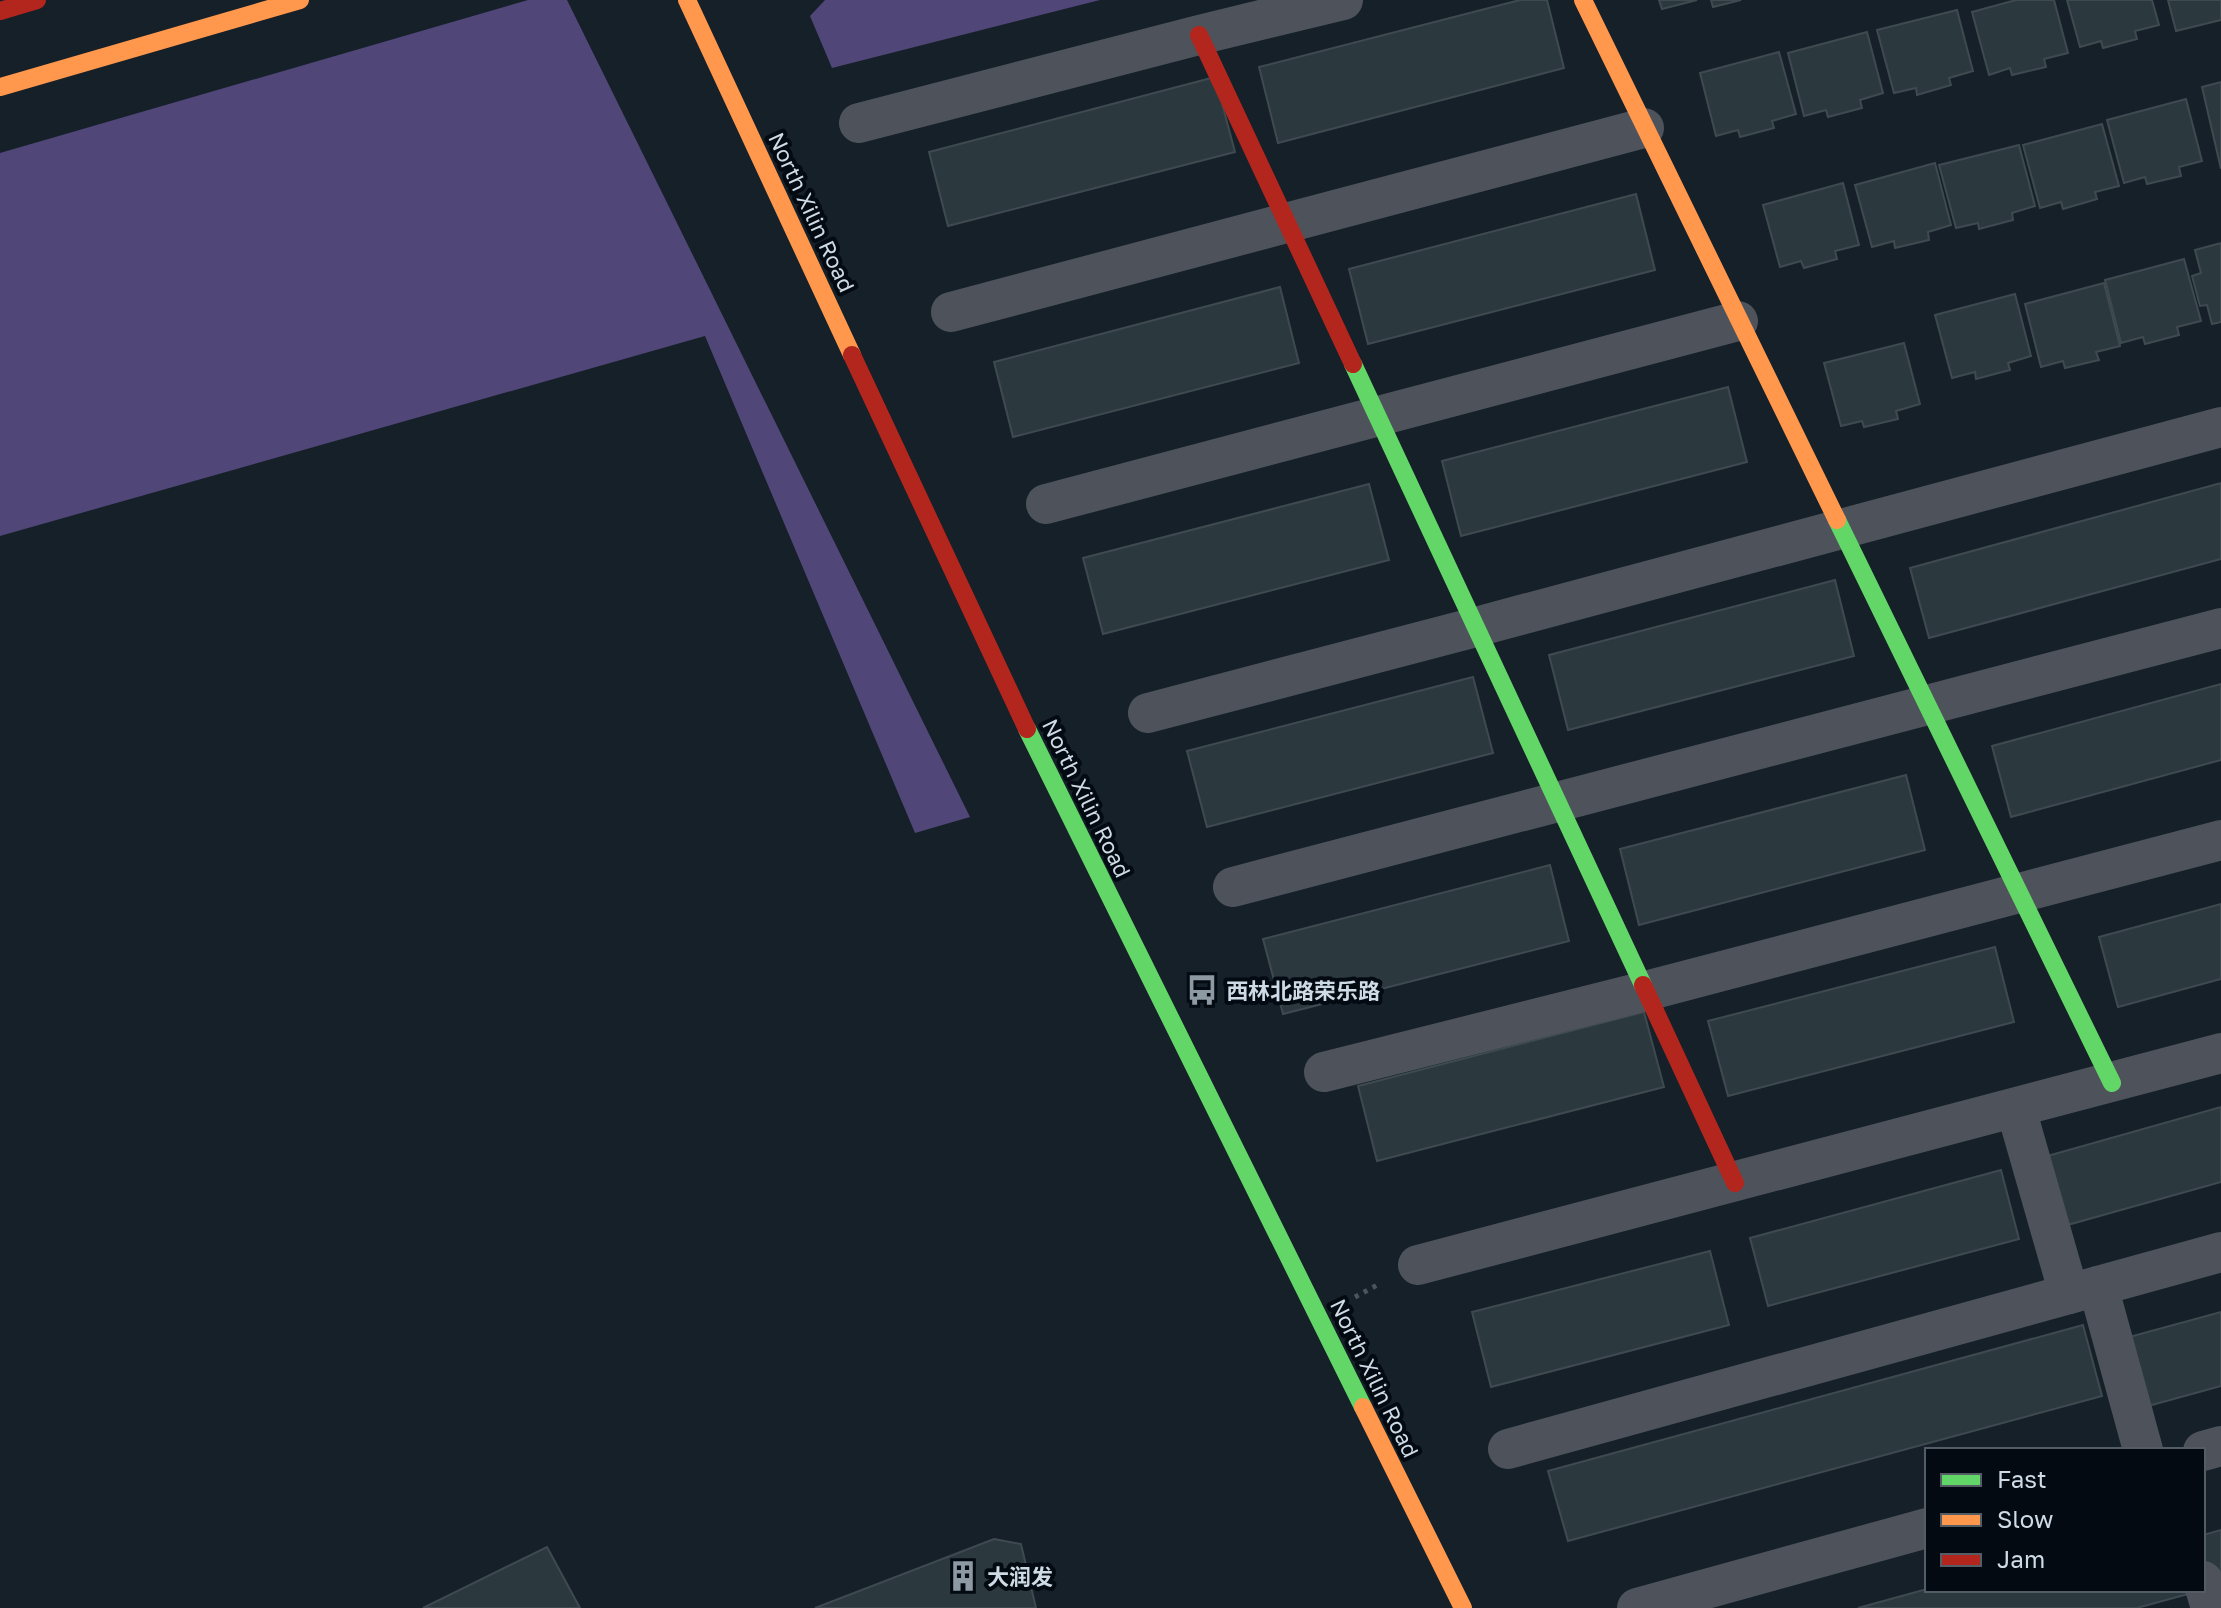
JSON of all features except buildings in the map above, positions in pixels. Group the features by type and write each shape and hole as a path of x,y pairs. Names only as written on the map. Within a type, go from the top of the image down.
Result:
{"main road":[{"path":"0,11 37,0"},
{"path":"0,87 300,0"},
{"name":"North Xilin Road","path":"687,0 1032,741 1463,1608"},
{"path":"1583,0 2112,1083"},
{"path":"1199,35 1735,1183"}],"street":[{"path":"859,123 1343,0"},
{"path":"951,312 1644,128"},
{"path":"1046,504 1738,321"},
{"path":"1148,713 2221,427"},
{"path":"1233,887 2221,628"},
{"path":"1324,1072 2221,840"},
{"path":"1418,1265 2221,1053"},
{"path":"2016,1109 2142,1448"},
{"path":"1508,1449 2221,1252"},
{"path":"1637,1608 1925,1529"},
{"path":"2205,1588 2211,1608"}],"path":[{"path":"1317,1315 1418,1265"}],"shaded area":[{"path":"528,0 567,0 970,817 915,833 705,336 0,536 0,153"},
{"path":"825,0 1100,0 832,68 810,16"}],"traffic: fast":[{"path":"1353,364 1643,985"},
{"path":"1837,520 2112,1083"},
{"path":"1027,729 1363,1407"}],"traffic: slow":[{"path":"0,87 300,0"},
{"path":"687,0 852,355"},
{"path":"1583,0 1837,520"},
{"path":"1363,1407 1463,1608"}],"traffic: jam":[{"path":"0,11 37,0"},
{"path":"1199,35 1353,364"},
{"path":"852,355 1027,729"},
{"path":"1643,985 1735,1183"}],"place":[{"name":"西林北路荣乐路","path":"1202,990"},
{"name":"大润发","path":"963,1576"}]}
